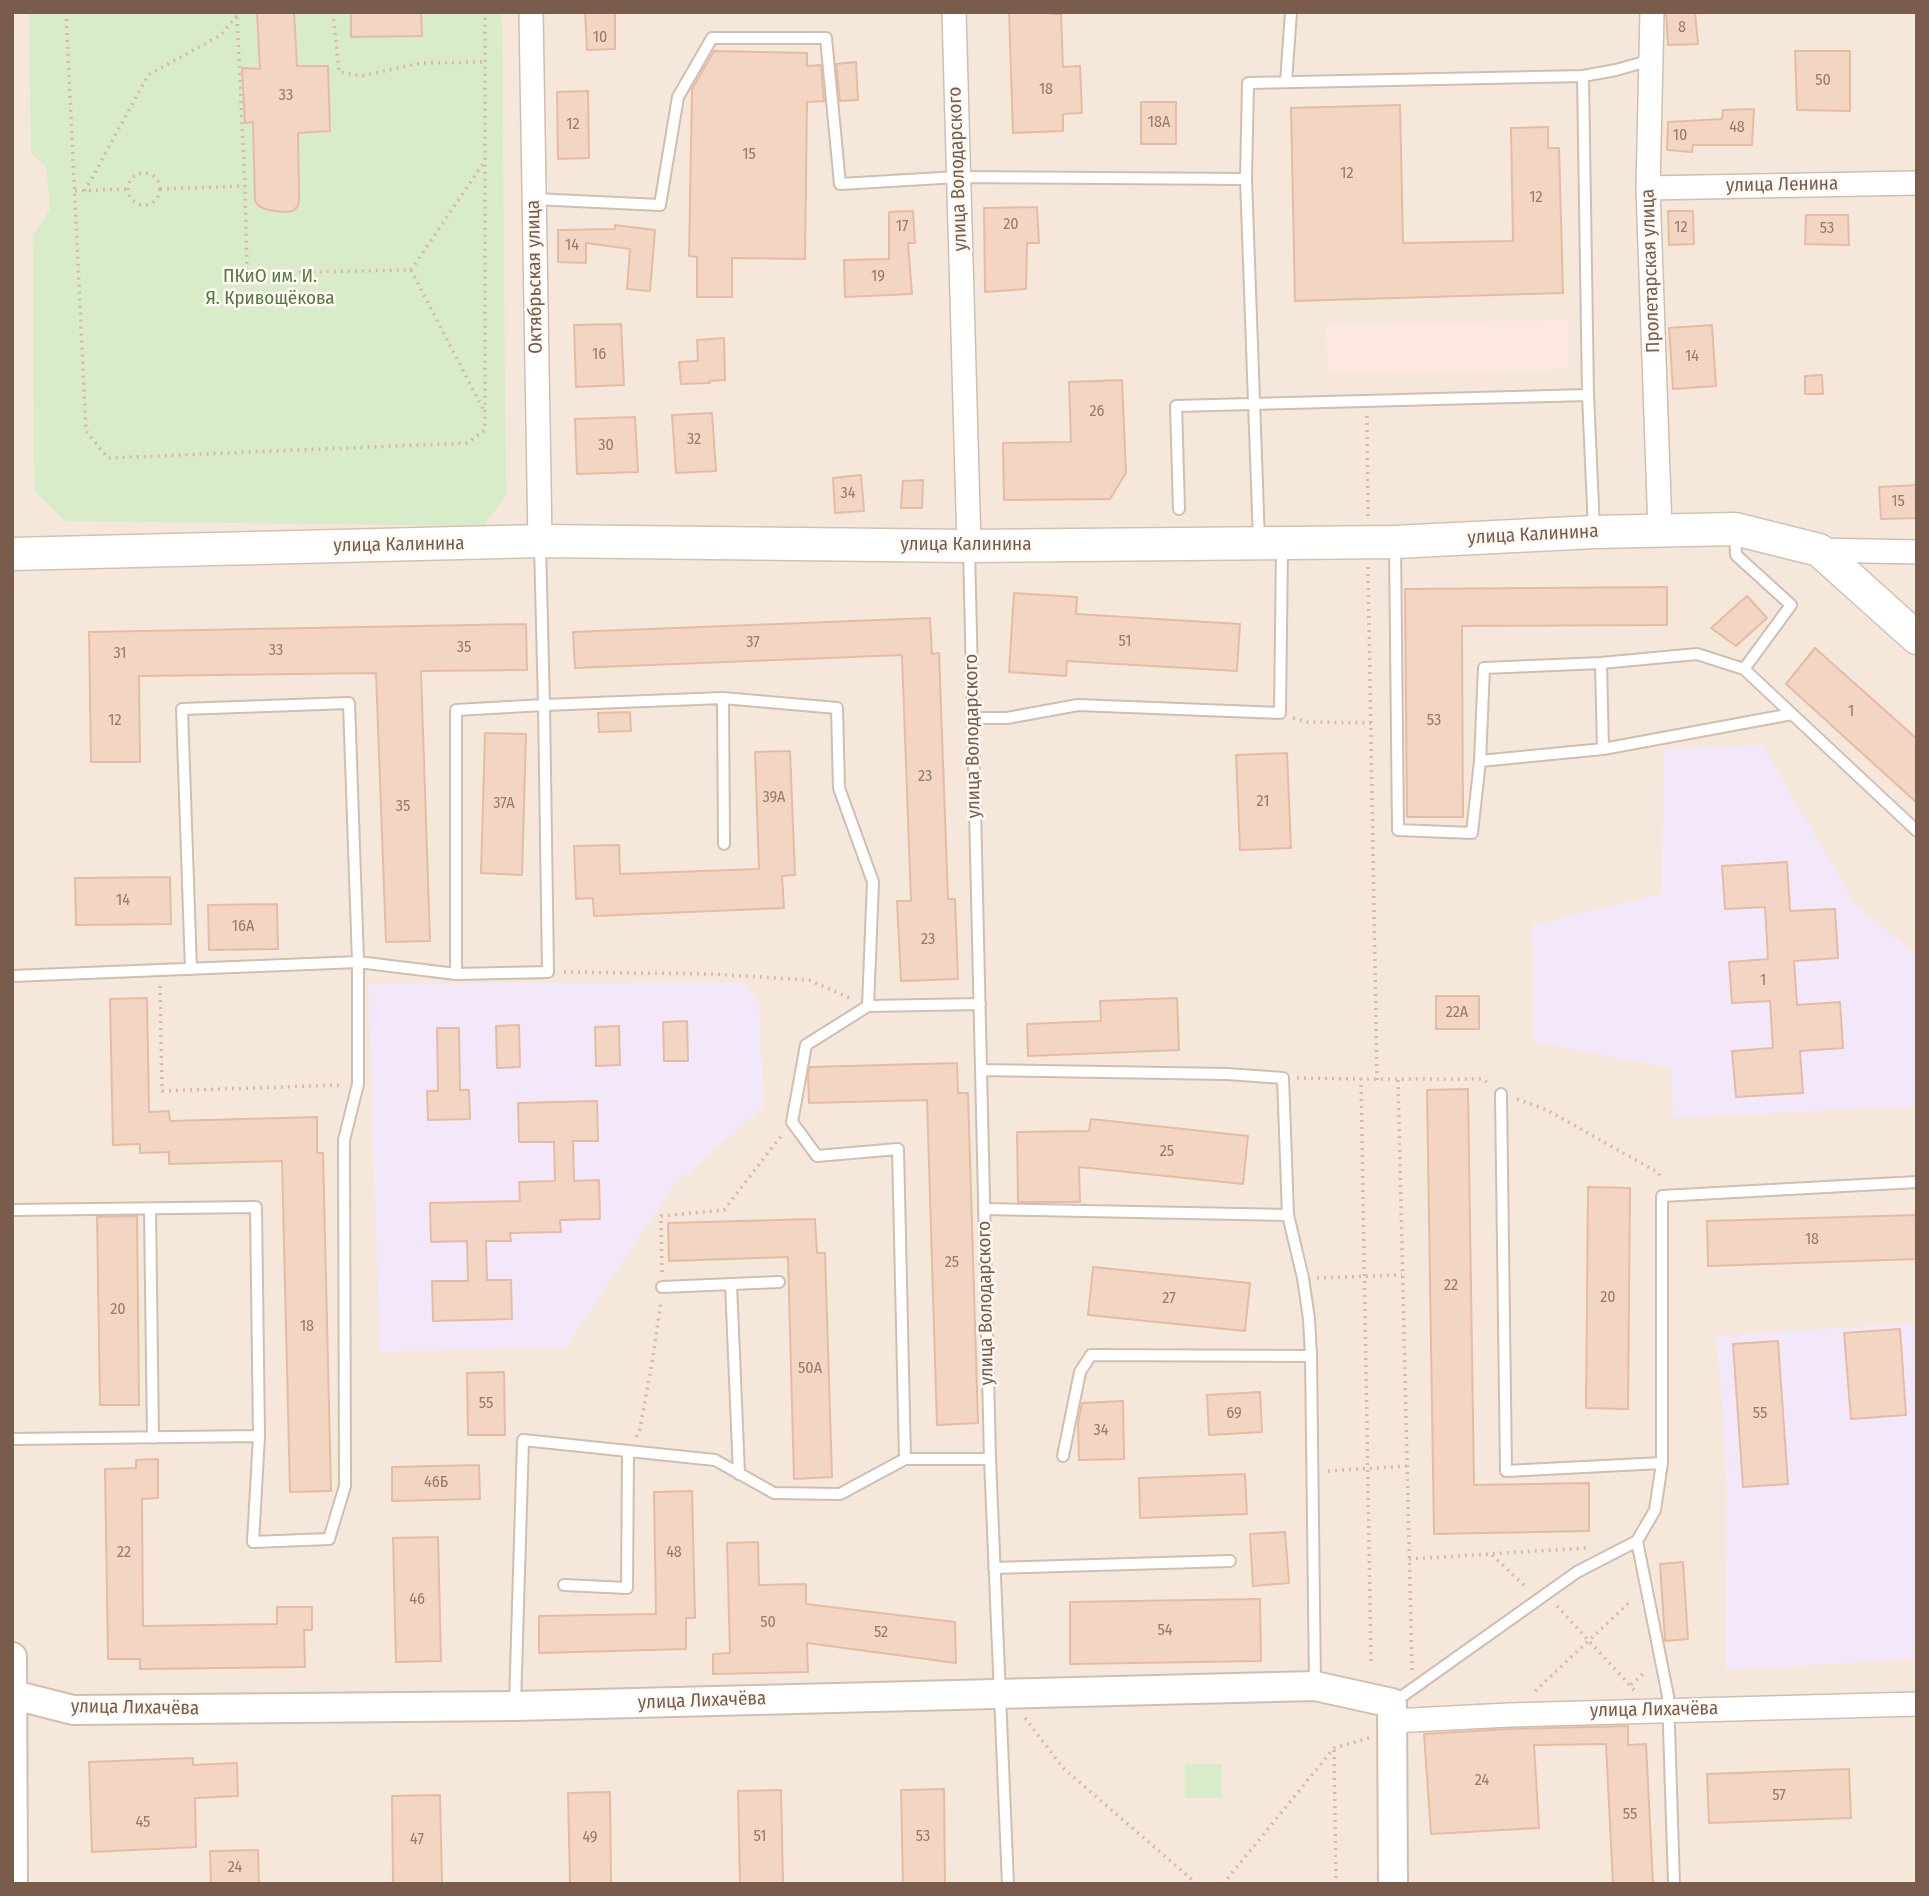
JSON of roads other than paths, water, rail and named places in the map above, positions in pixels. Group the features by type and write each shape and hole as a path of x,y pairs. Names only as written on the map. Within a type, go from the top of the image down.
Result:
{"main road":[{"name":"улица Калинина","path":"12,554 540,541 969,545 1395,542 1594,532 1735,529 1819,550"},
{"path":"1819,550 1917,638"}],"street":[{"name":"Октябрьская улица","path":"531,12 540,541"},
{"name":"улица Володарского","path":"954,12 969,545"},
{"name":"Пролетарская улица","path":"1652,12 1648,188 1660,530"},
{"name":"улица Ленина","path":"1648,188 1917,183"},
{"name":"улица Калинина","path":"1819,550 1917,552"},
{"path":"12,1657 13,1884"},
{"name":"улица Лихачёва","path":"13,1695 73,1710 515,1706 1315,1686 1397,1711 1509,1715 1917,1704"},
{"path":"1393,1884 1397,1711"}],"lane":[{"path":"1286,82 1291,12"},
{"path":"534,199 660,205 678,97 712,38 826,38 839,184 958,177 1247,179"},
{"path":"973,719 1007,718 1077,705 1280,713 1270,543 1255,405 1247,179 1248,83 1583,76 1651,60"},
{"path":"1583,76 1588,394 1594,532"},
{"path":"1179,509 1176,406 1588,394"},
{"path":"1735,529 1736,555 1791,605 1744,669"},
{"path":"12,976 358,962 456,974 548,972 540,541"},
{"path":"1395,542 1398,830 1472,833 1480,761 1484,668 1601,663 1697,654 1744,669 1917,831"},
{"name":"улица Володарского","path":"969,545 990,1460 1008,1884"},
{"path":"1601,663 1603,749"},
{"path":"723,698 724,844"},
{"path":"456,974 456,710 723,698 836,708 839,788 873,882 869,1006"},
{"path":"12,1210 257,1208 259,1436 253,1542 329,1539 345,1486 344,1140 358,1084 358,962 349,703 183,709 191,969"},
{"path":"1480,761 1603,749 1792,714"},
{"path":"905,1459 898,1149 817,1156 792,1122 806,1045 869,1006 980,1004"},
{"path":"981,1070 1227,1074 1283,1078 1288,1215 1303,1278 1311,1356 1315,1686"},
{"path":"1501,1094 1506,1471 1662,1463"},
{"path":"1397,1711 1577,1572 1637,1541 1655,1510 1662,1463 1662,1196 1917,1182"},
{"path":"150,1209 153,1437"},
{"path":"984,1209 1288,1215"},
{"path":"662,1287 779,1282"},
{"path":"731,1284 739,1474"},
{"path":"1063,1456 1080,1371 1091,1355 1311,1356"},
{"path":"12,1439 259,1436"},
{"path":"515,1706 523,1440 715,1460 774,1493 840,1494 905,1459 990,1460"},
{"path":"564,1585 627,1588 628,1451"},
{"path":"1637,1541 1668,1696 1660,1710 1674,1884"},
{"path":"994,1568 1230,1561"}],"park label":[{"name":"ПКиО им. И. Я. Кривощёкова","path":"270,288"}]}
